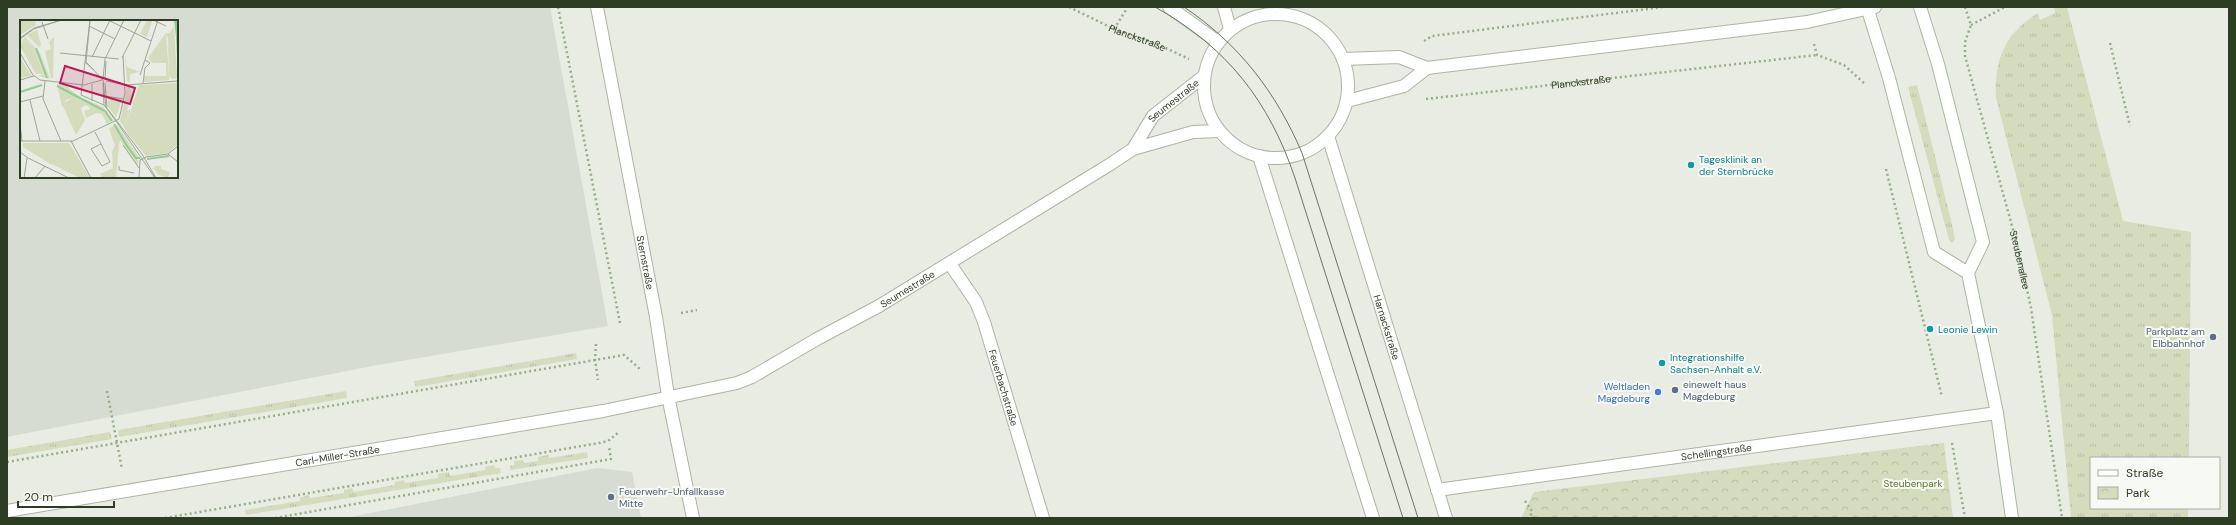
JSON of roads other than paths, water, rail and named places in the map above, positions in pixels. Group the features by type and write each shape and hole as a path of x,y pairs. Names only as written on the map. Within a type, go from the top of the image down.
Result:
{"street":[{"name":"Sternstraße","path":"597,7 656,317 668,396 693,518"},
{"path":"1169,7 1218,42"},
{"path":"1224,7 1230,29"},
{"path":"1920,7 1938,64 1983,242 1968,273 1997,413 2012,518"},
{"path":"1343,59 1399,57 1427,68 1807,22 1869,8 1889,78 1934,252 1968,273"},
{"path":"1296,12 1325,32 1338,49 1343,59 1348,79 1347,101 1338,122 1328,136 1311,149 1295,156 1278,158 1259,156 1242,150 1219,131 1207,108 1204,91 1205,71 1218,42 1230,29 1245,20 1262,15 1296,12"},
{"path":"1347,101 1404,86 1427,68"},
{"name":"Seumestraße","path":"1133,148 1153,116 1205,71"},
{"name":"Seumestraße","path":"668,396 737,383 752,377 950,264 1133,148 1187,133 1219,131"},
{"name":"Harnackstraße","path":"1328,136 1446,518"},
{"path":"1259,156 1373,518"},
{"name":"Feuerbachstraße","path":"950,264 976,302 984,322 1043,518"},
{"name":"Carl-Miller-Straße","path":"7,511 603,411 668,396"},
{"name":"Schellingstraße","path":"1437,490 1997,413"}],"tram line":[{"path":"1155,7 1181,23 1204,40 1224,58 1242,79 1272,124 1295,178 1403,518"},
{"path":"1184,7 1204,21 1239,53 1268,90 1292,131 1302,153 1418,518"}],"place":[{"name":"Tagesklinik an der Sternbrücke","path":"1691,165"},
{"name":"Leonie Lewin","path":"1930,329"},
{"name":"Parkplatz am Elbbahnhof","path":"2213,337"},
{"name":"Integrationshilfe Sachsen-Anhalt e.V.","path":"1662,363"},
{"name":"einewelt haus Magdeburg","path":"1675,390"},
{"name":"Weltladen Magdeburg","path":"1658,392"},
{"name":"Feuerwehr-Unfallkasse Mitte","path":"611,497"}],"park label":[{"name":"Steubenpark","path":"1913,483"}]}
